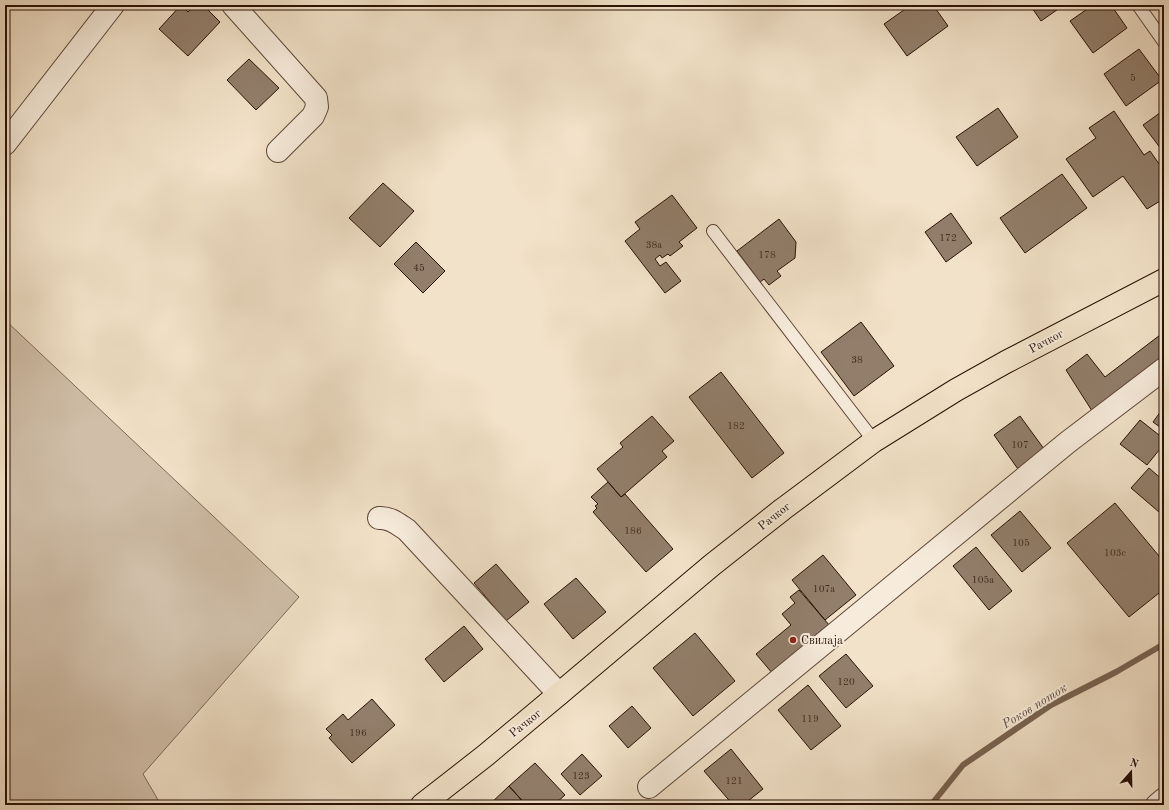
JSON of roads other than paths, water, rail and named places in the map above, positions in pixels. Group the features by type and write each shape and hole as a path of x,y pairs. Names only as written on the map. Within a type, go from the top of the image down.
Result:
{"main road":[{"name":"Рачког","path":"422,805 486,755 712,565 783,509 874,441 956,390 1006,362 1164,280"}],"street":[{"path":"5,144 113,5"},
{"path":"233,5 316,98 317,108 313,116 278,151"},
{"path":"649,787 1068,442 1164,368"},
{"path":"379,518 385,517 396,522 407,530 559,694"},
{"path":"1157,805 1164,799"}],"lane":[{"path":"1138,5 1164,42"},
{"path":"713,231 874,441"}],"waterway":[{"name":"Роков поток","path":"931,805 963,765 1051,705 1116,672 1164,644"}],"place":[{"name":"Свилаја","path":"793,640"}]}
